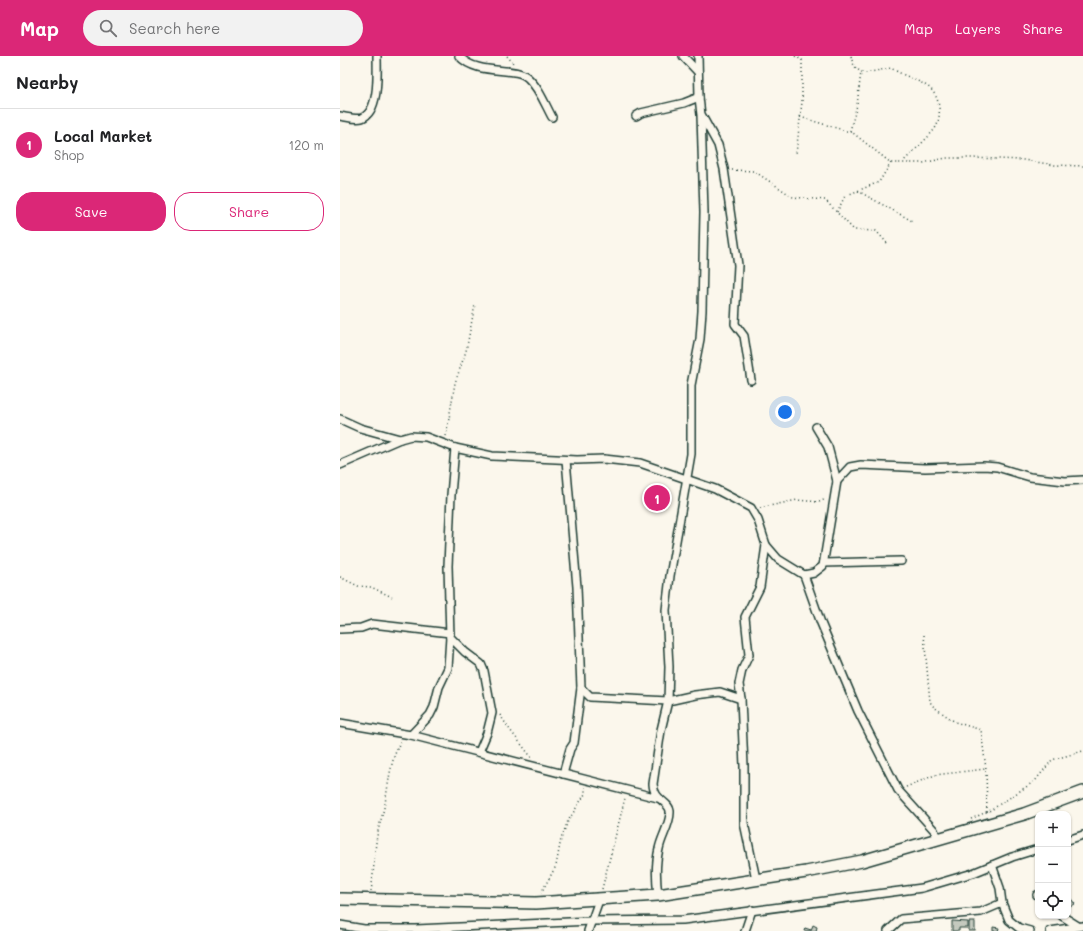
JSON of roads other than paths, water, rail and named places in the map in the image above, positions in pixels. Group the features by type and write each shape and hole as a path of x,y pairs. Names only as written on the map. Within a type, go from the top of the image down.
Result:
{"main road":[{"path":"340,899 534,903 658,895 806,872 862,861 1024,814 1083,792"}],"street":[{"path":"340,116 362,118 368,115 373,107 377,90 378,56"},
{"path":"460,56 472,66 520,73 528,77 538,90 552,117"},
{"path":"683,56 698,72"},
{"path":"658,798 653,784 661,730 668,702 669,667 666,610 670,576 691,454 692,385 700,340 702,311 704,212 701,114 698,97 698,56"},
{"path":"636,116 641,112 684,103 698,97"},
{"path":"701,114 718,145 724,169 738,265 735,324 744,336 751,380"},
{"path":"340,419 360,428 400,439"},
{"path":"804,575 822,569 837,481 828,447 816,427"},
{"path":"340,465 400,439 411,436 426,437 456,448 492,456 566,460 604,459 640,463 716,489 752,509 758,520 766,545 778,559 804,575 821,623 848,689 898,790 934,830 938,840"},
{"path":"408,735 430,715 434,707 438,687 448,668 450,635 448,566 451,495 456,448"},
{"path":"563,774 570,749 574,743 581,688 577,580 566,460"},
{"path":"837,481 850,467 861,465 925,468 990,466 1030,477 1065,481 1083,480"},
{"path":"756,879 744,823 744,766 739,684 742,670 748,660 750,650 745,617 760,587 766,545"},
{"path":"824,563 901,561"},
{"path":"340,629 361,628 372,624 450,635 464,652 481,664 491,699 492,712 487,733 479,752"},
{"path":"581,688 590,697 668,702 695,695 720,692 741,699"},
{"path":"340,723 408,735 658,798 669,806 670,811 670,817 659,849 656,875 658,895"},
{"path":"1071,839 1083,835"},
{"path":"340,925 354,929 416,929 591,921 683,920 922,888 973,873 1035,850"},
{"path":"992,865 1000,888 1002,903 1011,922 1012,931"},
{"path":"588,931 599,900"},
{"path":"888,931 901,919 981,912 1002,903"},
{"path":"744,931 752,910"},
{"path":"1068,919 1082,926"},
{"path":"1011,922 1030,931"},
{"path":"1050,931 1082,926"}],"place":[{"name":"Local Market","path":"657,498"}]}
